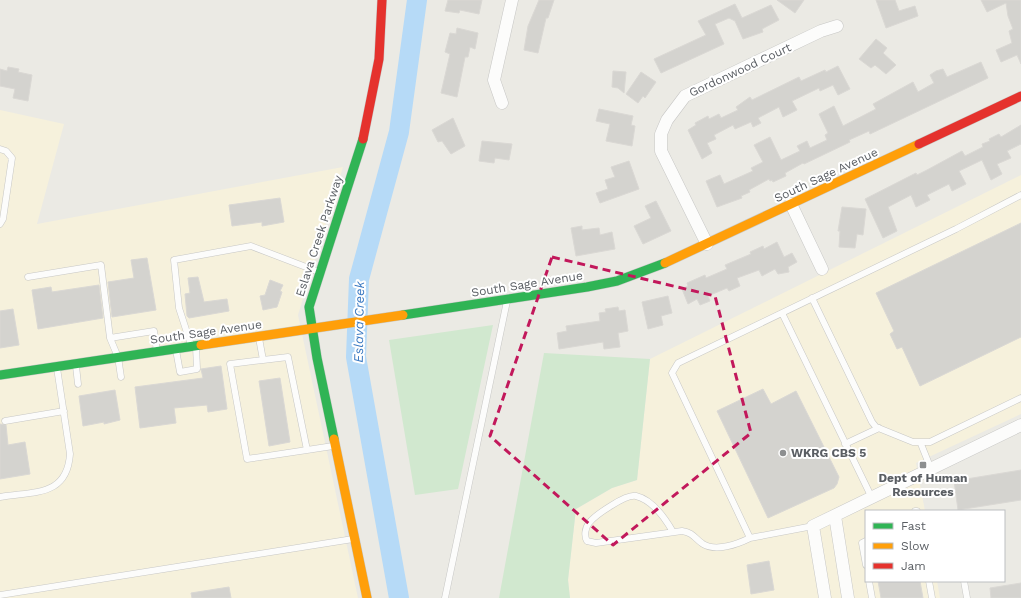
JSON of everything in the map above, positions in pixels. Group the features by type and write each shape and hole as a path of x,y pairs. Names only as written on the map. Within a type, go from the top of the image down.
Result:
{"street":[{"name":"Eslava Creek Parkway","path":"367,598 335,445 309,307 319,272 360,151 369,116 379,59 382,0"},
{"path":"502,103 494,80 512,0"},
{"name":"Gordonwood Court","path":"707,244 661,151 661,134 667,120 685,96 821,31 837,26"},
{"name":"South Sage Avenue","path":"0,375 379,319 617,281 674,260 1021,96"},
{"path":"791,204 822,268"},
{"path":"824,598 813,526 1021,426"},
{"path":"835,516 848,598"}],"lane":[{"path":"0,149 6,151 12,158 3,219 0,224"},
{"path":"750,538 672,373 678,363 956,229 1021,195"},
{"path":"176,349 180,372 198,369 194,346 179,308 174,260 251,246 319,272"},
{"path":"28,276 101,265 110,338 118,357 121,377"},
{"path":"812,298 872,422 879,428 921,444 930,442 1021,398"},
{"path":"445,598 508,299"},
{"path":"782,313 872,498"},
{"path":"110,338 154,331 157,352"},
{"path":"259,336 263,360"},
{"path":"307,450 288,357 230,364 247,459 307,450 335,445"},
{"path":"75,364 78,384"},
{"path":"0,497 53,488 63,479 69,467 70,454 57,367"},
{"path":"5,421 64,411"},
{"path":"845,444 879,428"},
{"path":"921,444 931,469"},
{"path":"673,532 663,516 651,505 636,496 630,496 622,499 588,524 585,536 587,541 596,543 682,531 689,532 706,545 715,547 738,543 750,538 813,526"},
{"path":"0,595 354,538"},
{"path":"865,542 862,543 865,560"},
{"path":"869,582 872,598"},
{"path":"929,582 932,598"},
{"path":"964,582 967,598"}],"highlighted area":[{"path":"552,257 715,296 751,433 613,545 490,436"}],"shaded area":[{"path":"0,110 64,124 37,224 343,167 298,315 358,598 0,598"},
{"path":"1021,175 1021,414 916,463 925,510 865,510 865,582 937,582 940,598 570,598 568,580 576,509 612,488 637,480 650,359"}],"green space":[{"path":"493,325 458,489 415,495 389,340"},
{"path":"544,353 650,359 637,480 612,488 576,509 568,580 570,598 499,598"}],"building":[{"path":"448,0 482,0 479,14 460,10 459,13 445,11"},
{"path":"539,0 554,0 548,18 546,18 538,53 524,50 528,26"},
{"path":"777,0 804,0 795,13"},
{"path":"876,0 895,0 899,11 915,6 918,16 886,28"},
{"path":"981,0 1021,0 1021,64 1017,55 1001,62 996,50 1012,43 1009,31 1013,29 1008,16 1006,3 987,12"},
{"path":"735,4 742,18 771,5 779,20 762,29 763,32 743,39 735,21 729,18 715,24 724,44 661,73 654,59 706,35 698,21"},
{"path":"457,28 478,33 475,49 470,47 468,57 465,57 457,97 441,93 450,54 445,52 450,33 456,34"},
{"path":"876,39 887,48 883,53 896,65 886,74 875,65 871,68 859,59"},
{"path":"981,62 988,78 870,134 869,131 849,140 850,142 804,164 803,163 785,173 786,176 773,182 769,179 749,190 750,192 741,196 742,198 717,207 706,181 720,175 724,184 753,171 751,168 763,162 754,145 770,137 781,160 800,151 797,146 807,141 810,148 827,140 825,135 828,133 819,114 834,106 843,126 876,109 873,104 913,82 918,92 934,83 930,75 936,71 943,69 947,77"},
{"path":"838,66 850,89 838,95 833,85 820,91 819,88 792,101 797,110 783,117 779,107 758,118 761,123 753,127 751,122 735,129 733,125 714,135 716,139 707,143 712,153 702,159 688,130 696,125 695,123 708,116 709,119 719,114 721,118 738,110 736,107 750,97 752,100 799,77 801,81"},
{"path":"8,67 19,69 18,72 32,75 28,101 13,98 15,89 0,86 0,69 7,71"},
{"path":"613,71 626,72 624,93 618,88 612,87"},
{"path":"641,72 656,82 645,98 643,96 638,103 626,94"},
{"path":"599,109 633,116 631,125 635,126 632,146 606,141 610,124 596,121"},
{"path":"453,118 465,146 451,154 442,141 438,142 432,130"},
{"path":"1021,125 1021,144 1007,151 1011,158 997,164 1002,174 991,180 982,160 959,171 966,184 952,191 949,184 927,195 930,200 916,207 911,195 888,207 897,231 883,238 865,199 916,173 917,175 962,151 965,156 983,147 982,144 990,141 989,139 999,134 1001,137"},
{"path":"482,141 512,144 509,160 495,158 494,163 479,161"},
{"path":"629,161 639,189 600,203 596,193 608,189 605,180 615,177 611,167"},
{"path":"280,198 284,222 262,226 262,222 232,226 229,205"},
{"path":"656,201 671,231 643,244 634,226 651,218 645,206"},
{"path":"842,207 866,209 863,235 857,234 855,248 839,247 840,231 838,231"},
{"path":"1021,223 1021,337 920,386 902,347 897,349 890,334 894,331 876,293"},
{"path":"582,226 582,230 599,228 600,235 612,232 615,249 576,256 571,228"},
{"path":"777,242 784,257 792,253 797,262 788,267 789,272 778,274 775,269 762,276 759,270 737,278 740,286 729,291 727,288 708,296 710,301 700,305 697,299 688,304 682,289 688,286 687,283 705,275 706,278 727,269 725,265 751,254 750,252 763,246 764,249"},
{"path":"147,258 156,310 112,317 108,282 134,278 131,260"},
{"path":"198,277 204,302 227,299 229,311 189,318 187,316 185,294 190,293 188,278"},
{"path":"270,280 283,285 280,291 282,292 277,307 263,310 260,296 265,295"},
{"path":"99,285 103,318 38,329 32,290 51,287 52,292"},
{"path":"668,296 672,313 661,316 663,325 648,329 642,302"},
{"path":"618,307 619,311 625,310 628,331 618,333 620,347 604,349 603,342 559,349 557,333 567,331 566,326 600,321 599,313 606,312 605,309"},
{"path":"13,309 19,345 0,348 0,311"},
{"path":"221,366 227,409 208,412 207,405 174,408 176,423 140,428 135,387 203,378 201,369"},
{"path":"280,378 290,442 269,446 259,381"},
{"name":"WKRG CBS 5","path":"763,389 771,404 796,391 839,477 834,488 768,518 717,411"},
{"path":"115,390 120,420 104,424 104,422 83,426 79,396"},
{"path":"0,424 6,425 8,445 25,442 30,474 0,479"},
{"path":"1021,470 1021,500 958,510 954,481"},
{"path":"769,561 774,590 751,594 747,565"},
{"path":"878,582 920,582 923,598 881,598"},
{"path":"1021,583 1021,598 991,598 990,588"},
{"path":"229,587 231,598 192,598 191,593"}],"waterway":[{"name":"Eslava Creek","path":"399,598 356,357 359,279 399,132 417,0"}],"traffic: fast":[{"path":"334,439 317,358 309,307 363,139"},
{"path":"403,315 587,287 617,281 665,263"},
{"path":"0,375 201,345"}],"traffic: slow":[{"path":"665,263 919,144"},
{"path":"201,345 403,315"},
{"path":"334,439 367,598"}],"traffic: jam":[{"path":"363,139 379,59 382,0"},
{"path":"919,144 1021,96"}],"place":[{"name":"WKRG CBS 5","path":"783,453"},
{"name":"Dept of Human Resources","path":"923,465"}]}
